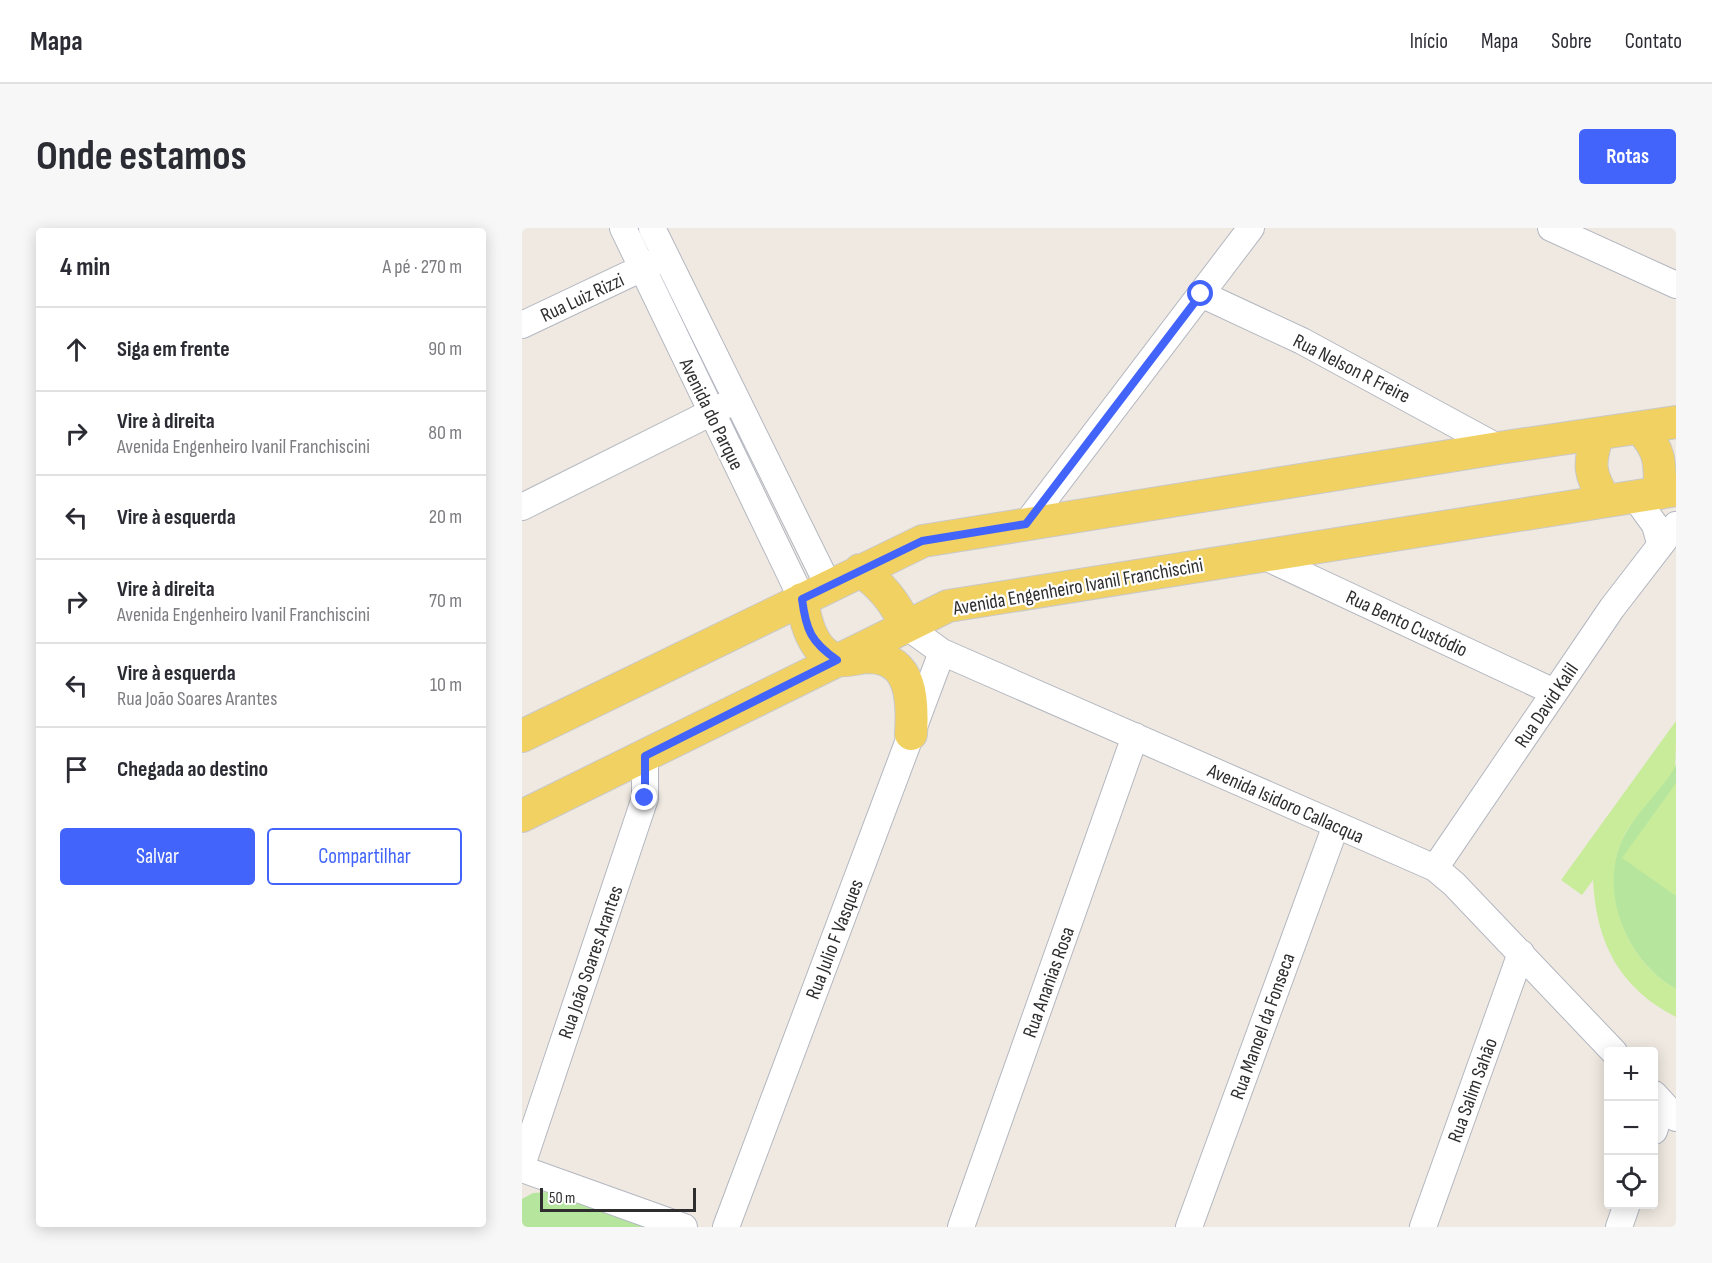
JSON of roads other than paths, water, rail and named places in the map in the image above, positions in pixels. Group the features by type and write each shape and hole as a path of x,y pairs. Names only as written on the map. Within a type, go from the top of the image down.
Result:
{"main road":[{"path":"522,736 922,541 1499,448 1676,422"},
{"path":"1598,434 1591,457 1592,479 1644,495 1659,460 1655,445 1640,428"},
{"name":"Avenida Engenheiro Ivanil Franchiscini","path":"522,816 948,606 1644,495"},
{"path":"860,570 880,584 895,603 906,626"},
{"path":"815,592 806,626 819,647 837,660 871,657 890,662 903,671 910,687 911,734"}],"street":[{"name":"Avenida do Parque","path":"623,228 711,412 815,592"},
{"name":"Avenida do Parque","path":"652,228 736,400 815,592"},
{"path":"1026,524 1251,228"},
{"path":"1551,228 1676,285"},
{"name":"Rua Luiz Rizzi","path":"522,325 665,257"},
{"name":"Rua Nelson R Freire","path":"1201,294 1302,341 1499,448"},
{"path":"522,507 736,400"},
{"name":"Rua David Kalil","path":"1435,868 1554,692 1668,534 1655,525 1644,495"},
{"name":"Rua Bento Custódio","path":"1261,555 1554,692"},
{"name":"Avenida Isidoro Callacqua","path":"906,626 942,651 1435,868 1454,884 1609,1047"},
{"name":"Rua Julio F Vasques","path":"726,1227 942,651"},
{"name":"Rua Ananias Rosa","path":"960,1227 1135,736"},
{"name":"Rua João Soares Arantes","path":"522,1167 645,798 645,756"},
{"name":"Rua Manoel da Fonseca","path":"1189,1227 1336,825"},
{"name":"Rua Salim Sahão","path":"1423,1227 1521,953"},
{"path":"1658,1119 1664,1105"},
{"path":"522,1167 684,1227"},
{"path":"1619,1227 1625,1209"}]}
